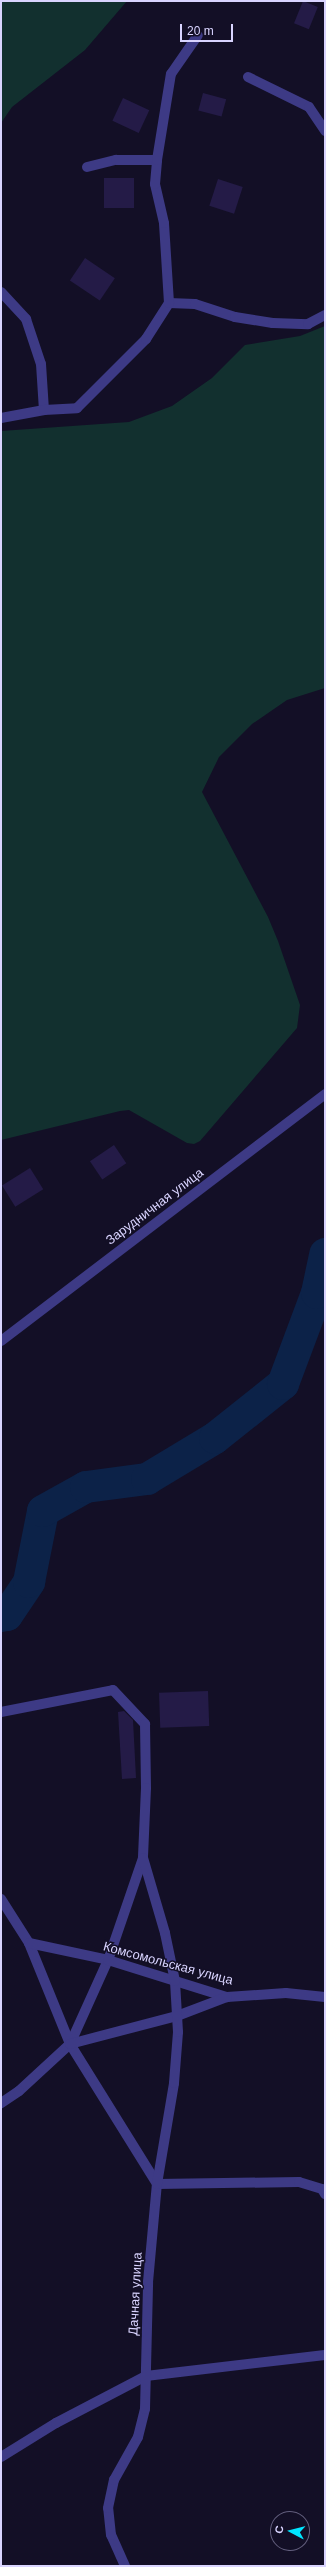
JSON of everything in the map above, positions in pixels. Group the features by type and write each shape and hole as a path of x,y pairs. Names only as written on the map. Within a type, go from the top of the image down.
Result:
{"street":[{"path":"1,418 44,410 77,408 146,339 169,303 164,223 155,184 157,160 171,74 198,35"},
{"path":"248,76 309,107 325,131"},
{"path":"87,166 116,160 157,160"},
{"path":"1,292 26,319 42,364 44,410"},
{"path":"169,303 195,304 235,317 273,324 308,324 325,315"},
{"name":"Зарудничная улица","path":"1,1341 325,1094"},
{"path":"1,1712 113,1690 145,1724 146,1788 143,1858 108,1960 70,2044 19,2091 1,2103"},
{"name":"Дачная улица","path":"126,2566 111,2535 108,2508 114,2480 138,2437 145,2409 148,2282 158,2184 174,2083 177,2016 175,1981 165,1933 143,1858"},
{"path":"1,1899 29,1943 70,2044 158,2184 299,2182 322,2189 325,2194"},
{"name":"Комсомольская улица","path":"29,1943 108,1960 227,1997 286,1993 325,1998"},
{"path":"70,2044 177,2016 227,1997"},
{"path":"1,2457 56,2423 146,2376 325,2355"}],"green space":[{"path":"1,1 127,1 85,50 12,107 1,123"},
{"path":"325,326 325,688 287,700 252,724 219,757 202,792 268,917 278,941 300,1005 297,1028 200,1141 194,1144 187,1143 129,1110 1,1140 1,431 129,422 172,406 212,378 245,345 300,336"}],"building":[{"path":"303,1 318,7 309,29 294,23"},
{"path":"203,93 226,99 222,117 198,110"},
{"path":"123,98 149,110 139,133 112,121"},
{"path":"104,178 134,178 134,208 104,208"},
{"path":"218,179 243,187 234,214 209,206"},
{"path":"85,258 115,278 100,301 70,280"},
{"path":"114,1145 126,1163 102,1179 90,1161"},
{"path":"30,1168 43,1189 15,1207 2,1185"},
{"path":"208,1691 209,1726 160,1728 159,1693"},
{"path":"124,1711 133,1720 136,1778 122,1779 118,1712"}],"waterway":[{"path":"1,1616 7,1615 29,1582 43,1511 86,1487 147,1479 215,1438 283,1384 317,1293 325,1254"}]}
